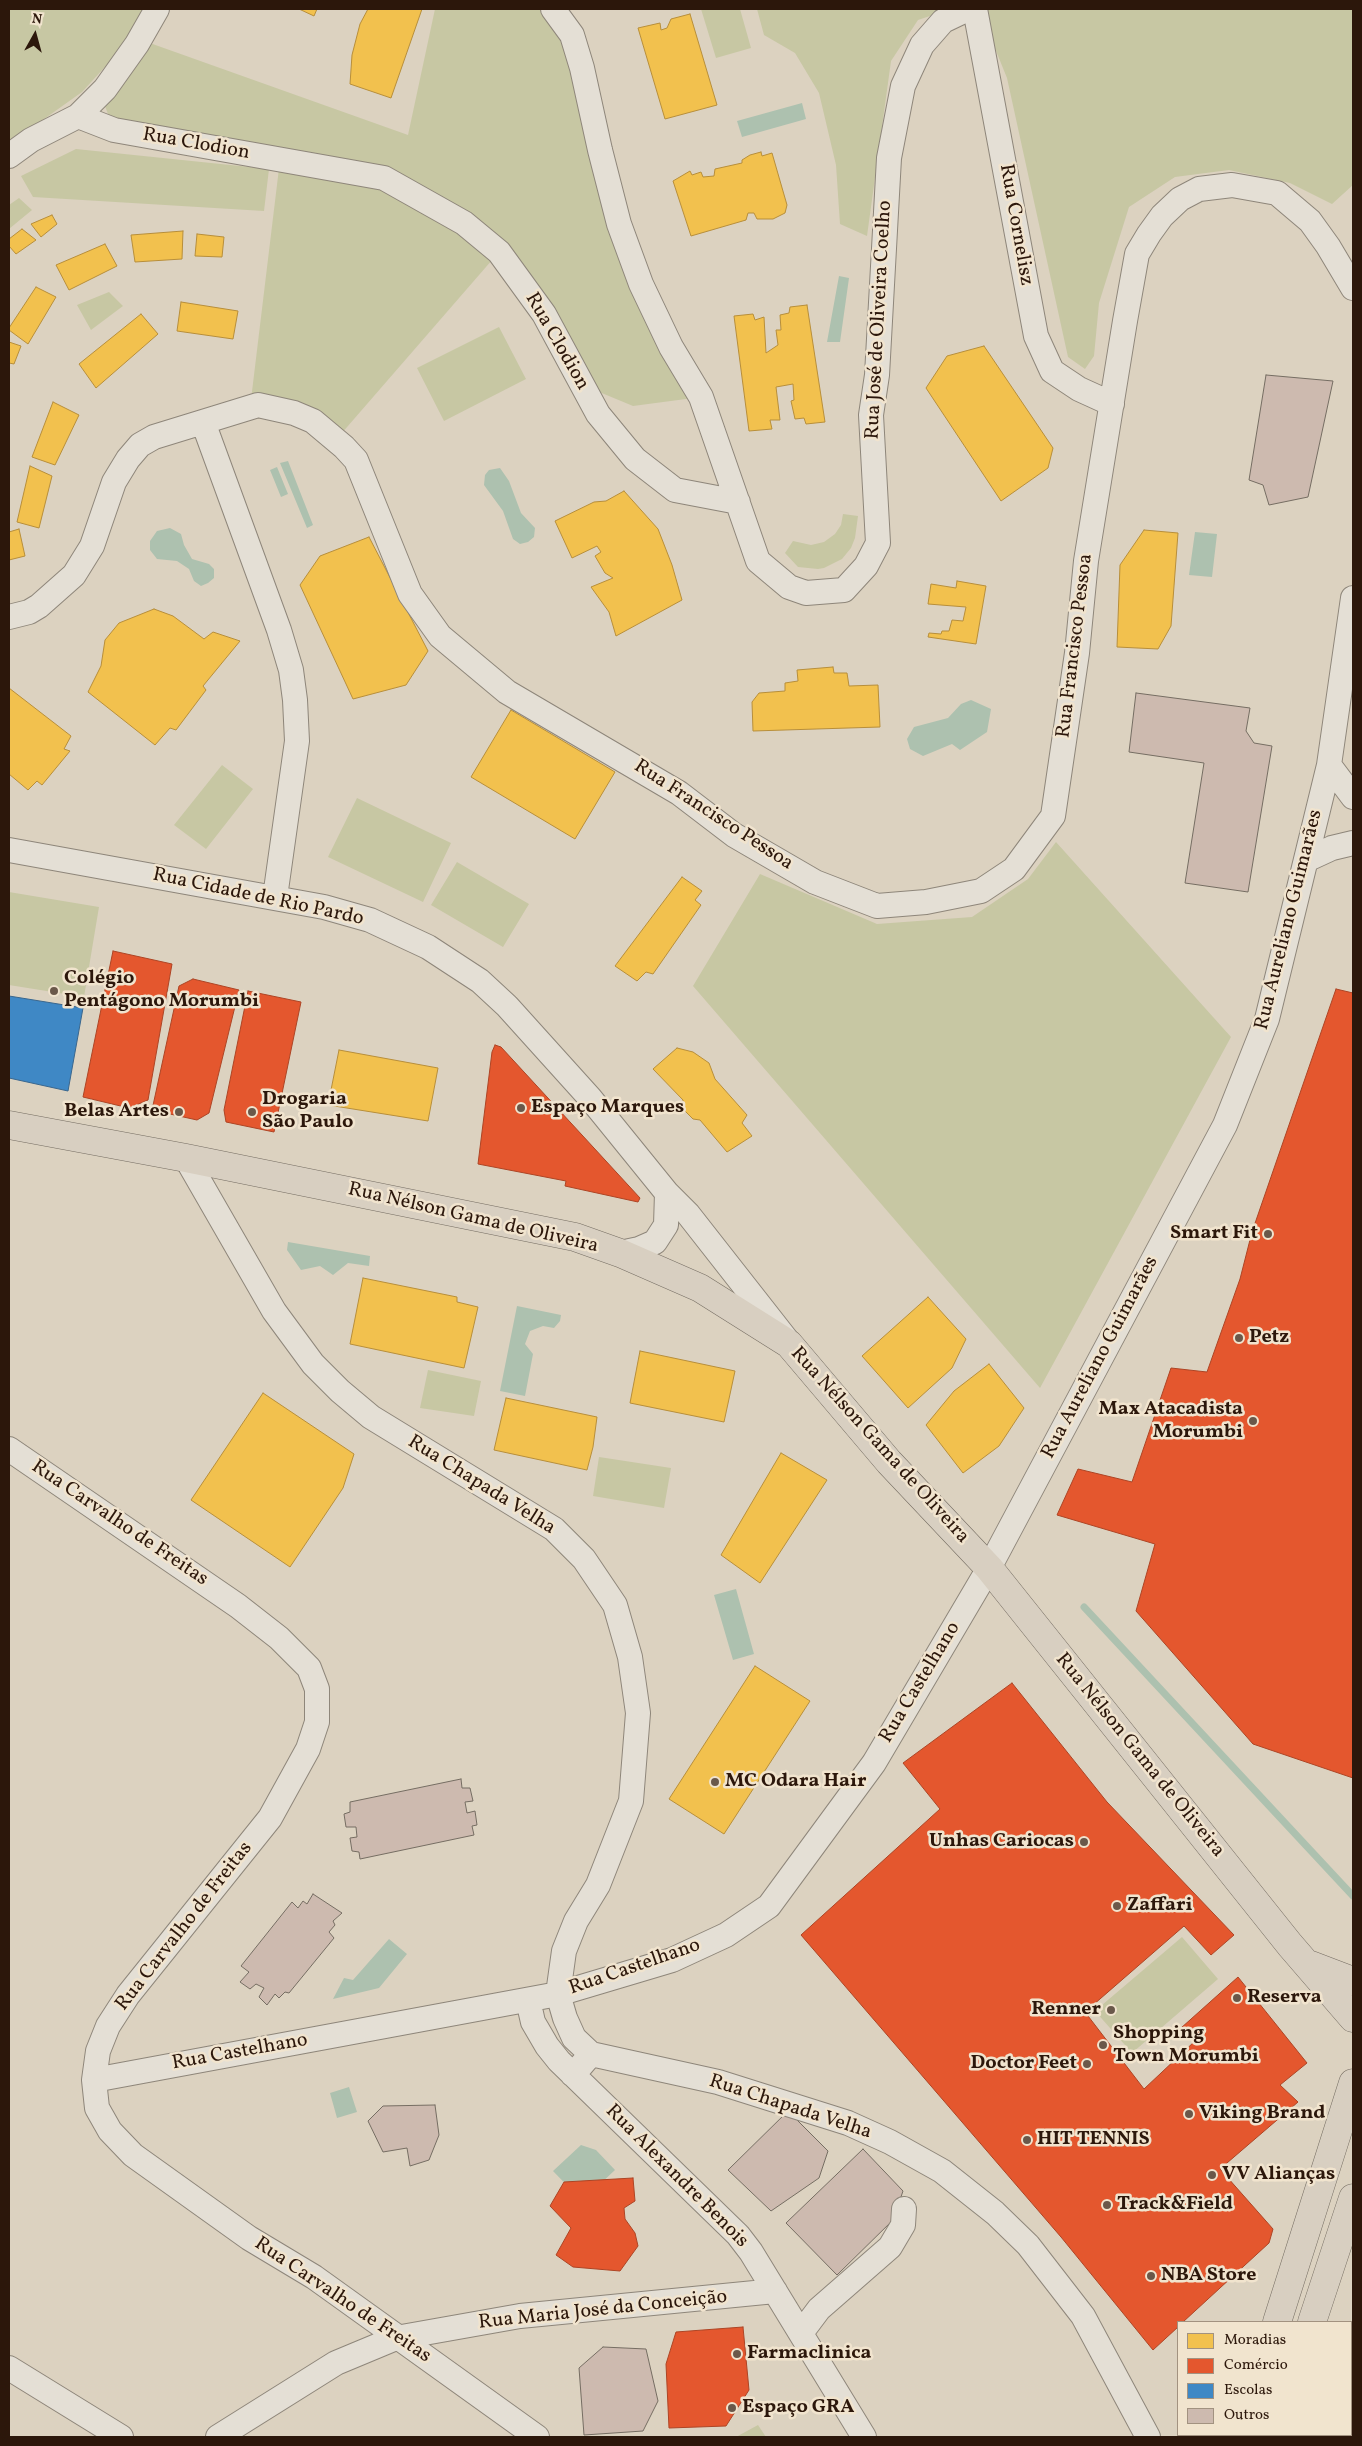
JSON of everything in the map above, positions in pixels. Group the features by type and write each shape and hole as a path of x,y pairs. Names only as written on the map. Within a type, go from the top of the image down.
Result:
{"main road":[{"name":"Rua Nélson Gama de Oliveira","path":"9,1125 186,1158 575,1237 700,1288 789,1344 889,1462 989,1568 1303,1962 1353,2018"},
{"path":"1303,1962 1353,1981"},
{"path":"1277,2321 1353,2083"},
{"path":"1312,2321 1353,2198"}],"street":[{"path":"9,156 31,140 78,116 104,89 137,44 157,9"},
{"name":"Rua José de Oliveira Coelho","path":"553,9 559,15 574,42 619,224 634,267 671,346 701,397 758,561 789,587 806,593 844,590 856,579 874,554 878,540 871,415 877,375 889,158 904,86 922,45 943,21 968,9"},
{"name":"Rua Cornelisz","path":"975,9 1036,336 1052,371 1079,390 1112,404"},
{"name":"Rua Clodion","path":"78,116 114,130 384,178 464,223 499,252 544,314 598,414 635,459 675,490 738,502"},
{"name":"Rua Francisco Pessoa","path":"9,617 29,612 39,606 74,575 92,546 114,482 128,459 140,445 154,437 258,405 294,413 313,421 344,447 356,460 410,594 440,636 507,692 679,792 734,835 815,882 877,906 926,902 981,891 1014,869 1053,816 1077,653 1086,561 1137,254 1162,216 1180,199 1199,189 1232,185 1277,193 1310,221 1328,246 1353,288"},
{"path":"203,422 279,630 291,670 296,700 297,741 275,897"},
{"name":"Rua Aureliano Guimarães","path":"989,1568 1225,1125 1268,1020 1329,765 1353,598"},
{"path":"1329,765 1353,797"},
{"path":"1306,860 1332,848 1353,843"},
{"name":"Rua Cidade de Rio Pardo","path":"9,850 324,906 370,920 428,947 480,981 508,1006 590,1098 667,1192 688,1214 789,1344"},
{"name":"Rua Chapada Velha","path":"186,1158 274,1311 313,1364 340,1391 371,1417 554,1529 584,1559 615,1605 630,1657 638,1713 631,1801 598,1885 576,1921 564,1952 558,1994 565,2018 574,2038 591,2054 718,2082 848,2123 890,2142 942,2171 995,2213 1028,2245 1065,2292 1092,2331 1148,2437"},
{"path":"620,1254 639,1250 656,1242 666,1225 667,1192"},
{"name":"Rua Carvalho de Freitas","path":"9,1449 252,1616 279,1638 310,1668 317,1689 317,1722 308,1748 270,1818 128,1995 108,2026 98,2051 94,2080 98,2108 110,2131 134,2154 249,2238 314,2277 396,2338 538,2437"},
{"name":"Rua Castelhano","path":"94,2080 558,1994 672,1960 726,1936 769,1906 874,1763 989,1568"},
{"name":"Rua Alexandre Benois","path":"528,2000 533,2022 547,2046 572,2075 738,2236 775,2291 864,2437"},
{"path":"572,2075 591,2054"},
{"path":"801,2334 819,2309 890,2247 903,2225 904,2209"},
{"name":"Rua Maria José da Conceição","path":"218,2437 336,2363 396,2338 520,2316 775,2291"},
{"path":"9,2368 121,2437"}],"shaded area":[{"path":"9,9 147,9 114,57 82,92 9,144"},
{"path":"435,9 548,9 578,55 616,210 701,397 633,406 580,384 499,252 341,434 250,408 280,160 114,130 102,98 147,42 408,135"},
{"path":"701,9 740,9 751,48 716,58"},
{"path":"757,9 951,9 918,20 891,61 867,236 840,224 836,165 819,93 795,53 764,35"},
{"path":"955,9 1353,9 1353,185 1332,204 1290,183 1229,170 1175,177 1129,207 1099,303 1094,356 1085,369 1068,357 1007,78 990,36"},
{"path":"802,103 806,119 742,137 737,121"},
{"path":"76,149 269,169 264,211 33,197 21,176"},
{"path":"19,198 32,210 9,229 9,205"},
{"path":"839,276 849,278 840,342 827,342"},
{"path":"109,292 123,306 91,330 77,305"},
{"path":"499,327 526,379 444,421 417,368"},
{"path":"288,461 313,525 307,528 280,463"},
{"path":"277,467 288,494 281,497 270,470"},
{"path":"500,468 509,481 521,513 535,528 534,537 528,542 520,544 513,539 503,511 484,485 485,475 489,470"},
{"path":"843,514 858,516 855,538 851,548 842,559 824,568 798,567 785,553 793,541 811,545 824,542 835,534 841,525"},
{"path":"170,528 181,534 184,545 192,559 209,564 214,569 214,578 208,583 201,586 194,581 189,569 177,561 157,559 150,550 150,541 157,531"},
{"path":"1195,532 1217,534 1212,577 1189,575"},
{"path":"971,700 991,709 987,732 960,750 952,744 923,756 910,749 907,739 914,727 948,718 961,704"},
{"path":"222,765 253,789 206,849 174,825"},
{"path":"357,798 451,843 423,902 328,857"},
{"path":"1056,842 1231,1037 1040,1388 693,986 760,874 877,924 972,917 1028,879"},
{"path":"457,862 529,904 503,947 431,905"},
{"path":"9,892 99,907 84,997 9,985"},
{"path":"288,1242 370,1256 369,1266 348,1263 333,1275 320,1266 301,1270 287,1250"},
{"path":"517,1306 561,1315 560,1321 554,1328 543,1326 530,1331 525,1344 533,1354 525,1396 500,1391"},
{"path":"428,1370 481,1381 474,1416 420,1408"},
{"path":"599,1457 671,1468 664,1508 593,1496"},
{"path":"736,1589 754,1654 733,1660 714,1595"},
{"path":"1182,1937 1218,1979 1132,2053 1095,2011"},
{"path":"389,1939 407,1954 379,1988 333,1999 344,1978 353,1980"},
{"path":"349,2087 357,2112 337,2118 330,2093"},
{"path":"581,2145 596,2150 615,2170 582,2201 553,2171"},
{"path":"758,2425 766,2437 736,2437"}],"building: Moradias":[{"path":"299,9 317,9 314,16"},
{"path":"368,9 422,9 391,98 350,84 352,55 360,24"},
{"path":"690,14 717,105 665,119 638,28 660,23 661,30 667,28 671,19"},
{"path":"761,152 762,156 772,153 787,205 785,213 773,219 757,219 754,213 748,213 746,220 691,236 673,181 690,171 692,175 701,172 703,177 714,176 715,169 742,163 742,160 750,155"},
{"path":"52,215 57,224 41,237 31,224"},
{"path":"22,229 36,240 16,254 9,246 9,239"},
{"path":"183,231 182,259 135,262 131,235"},
{"path":"197,234 224,237 222,257 195,256"},
{"path":"105,244 117,266 69,290 56,265"},
{"path":"36,287 56,297 28,344 9,330 9,328"},
{"path":"181,302 238,311 233,339 177,331"},
{"path":"807,305 825,422 806,424 804,418 795,419 791,401 794,400 793,384 776,387 780,420 770,420 772,429 749,431 734,316 753,314 755,320 764,317 766,353 778,345 776,330 781,330 780,315 789,313 790,307"},
{"path":"141,314 158,334 96,388 79,364"},
{"path":"9,342 21,346 14,364 9,363"},
{"path":"984,346 1053,448 1048,468 1001,501 926,388 947,356"},
{"path":"53,402 79,415 55,465 32,457"},
{"path":"30,466 52,476 39,528 17,522"},
{"path":"624,491 658,529 672,565 682,600 616,636 609,612 591,587 613,578 605,573 595,556 601,552 597,546 572,558 555,521 594,502 606,501"},
{"path":"19,529 25,556 9,560 9,532"},
{"path":"1144,530 1178,533 1171,626 1158,649 1117,647 1120,565"},
{"path":"369,537 428,651 406,685 353,699 300,585 320,556"},
{"path":"957,581 986,586 976,644 928,637 929,633 941,634 942,631 949,631 952,620 963,621 966,607 928,604 931,584 956,588"},
{"path":"154,609 173,616 204,639 213,632 240,641 203,686 206,690 176,730 170,728 155,745 88,692 101,666 105,640 119,623"},
{"path":"833,667 834,673 847,673 849,686 878,685 880,727 753,731 752,702 759,693 785,691 785,683 798,681 797,670"},
{"path":"9,688 71,736 64,749 70,751 42,785 37,781 28,790 9,774"},
{"path":"511,710 615,772 575,839 471,777"},
{"path":"682,877 702,891 695,900 701,905 653,974 646,972 637,981 615,966"},
{"path":"677,1048 693,1052 709,1063 715,1079 747,1115 742,1123 752,1136 727,1152 700,1120 693,1119 685,1111 683,1100 653,1069"},
{"path":"339,1050 438,1068 428,1121 328,1105"},
{"path":"363,1278 457,1297 457,1302 478,1307 464,1368 350,1344"},
{"path":"928,1297 966,1339 952,1368 908,1408 862,1356"},
{"path":"640,1351 735,1371 724,1422 630,1403"},
{"path":"989,1364 1024,1408 999,1446 963,1473 926,1425 954,1391"},
{"path":"263,1393 354,1454 343,1488 290,1567 191,1500"},
{"path":"506,1398 597,1417 593,1447 587,1470 494,1450"},
{"path":"781,1453 827,1480 760,1583 721,1555"},
{"path":"755,1666 810,1701 724,1834 669,1799"}],"building: Comércio":[{"path":"113,951 172,964 148,1100 129,1108 83,1097"},
{"path":"193,979 239,990 209,1113 197,1120 152,1110 179,986"},
{"name":"Max Atacadista Morumbi","path":"1336,989 1353,993 1353,1778 1253,1744 1136,1611 1155,1544 1057,1515 1078,1469 1132,1482 1171,1368 1207,1372 1240,1279 1252,1232"},
{"path":"248,991 301,1002 274,1132 226,1122 224,1110"},
{"name":"Espaço Marques","path":"495,1045 501,1047 640,1198 638,1202 565,1186 566,1181 478,1164 492,1052"},
{"path":"1012,1683 1107,1802 1234,1935 1211,1955 1184,1926 1085,2012 1144,2089 1195,2041 1181,2028 1238,1977 1307,2063 1280,2085 1298,2102 1220,2169 1273,2229 1269,2243 1184,2321 1177,2321 1177,2328 1153,2350 1061,2237 801,1935 940,1809 903,1763"},
{"path":"633,2178 635,2201 624,2208 625,2219 635,2233 638,2246 620,2271 573,2267 556,2255 571,2228 550,2206 564,2182"},
{"path":"743,2327 749,2390 726,2426 669,2428 666,2364 676,2332"}],"building: Escolas":[{"path":"9,996 83,1008 68,1091 9,1078"}],"building: Outros":[{"path":"1266,375 1333,381 1308,497 1269,505 1263,485 1249,480"},
{"path":"1136,693 1250,708 1246,731 1254,743 1272,746 1248,892 1185,883 1204,763 1129,752"},
{"path":"461,1779 462,1788 470,1788 473,1801 465,1802 467,1813 475,1811 477,1825 472,1826 474,1835 360,1859 359,1852 352,1851 350,1838 357,1837 356,1827 346,1827 344,1814 350,1812 350,1802"},
{"path":"313,1894 342,1913 333,1921 335,1925 329,1932 334,1938 289,1993 285,1992 279,1998 275,1994 267,2005 259,1997 264,1988 256,1984 250,1989 240,1982 249,1972 241,1966 292,1902 298,1908 303,1901 307,1904"},
{"path":"435,2105 439,2135 429,2160 410,2166 407,2148 383,2152 368,2121 383,2106"},
{"path":"788,2111 828,2151 819,2178 771,2211 728,2170"},
{"path":"863,2149 903,2191 893,2220 837,2275 786,2223"},
{"path":"603,2347 646,2349 658,2401 643,2431 584,2435 579,2368"}],"waterway":[{"path":"1084,1607 1353,1896"},
{"path":"1352,2398 1353,2387"}],"place":[{"name":"Colégio Pentágono Morumbi","path":"54,991"},
{"name":"Espaço Marques","path":"521,1108"},
{"name":"Belas Artes","path":"179,1112"},
{"name":"Drogaria São Paulo","path":"252,1112"},
{"name":"Smart Fit","path":"1268,1234"},
{"name":"Petz","path":"1239,1338"},
{"name":"Max Atacadista Morumbi","path":"1253,1421"},
{"name":"MC Odara Hair","path":"715,1782"},
{"name":"Unhas Cariocas","path":"1084,1842"},
{"name":"Zaffari","path":"1117,1906"},
{"name":"Reserva","path":"1237,1998"},
{"name":"Renner","path":"1111,2010"},
{"name":"Shopping Town Morumbi","path":"1103,2045"},
{"name":"Doctor Feet","path":"1087,2064"},
{"name":"Viking Brand","path":"1189,2114"},
{"name":"HIT TENNIS","path":"1027,2140"},
{"name":"VV Alianças","path":"1212,2175"},
{"name":"Track&Field","path":"1107,2205"},
{"name":"NBA Store","path":"1151,2276"},
{"name":"Farmaclinica","path":"737,2354"},
{"name":"Espaço GRA","path":"732,2408"}]}
